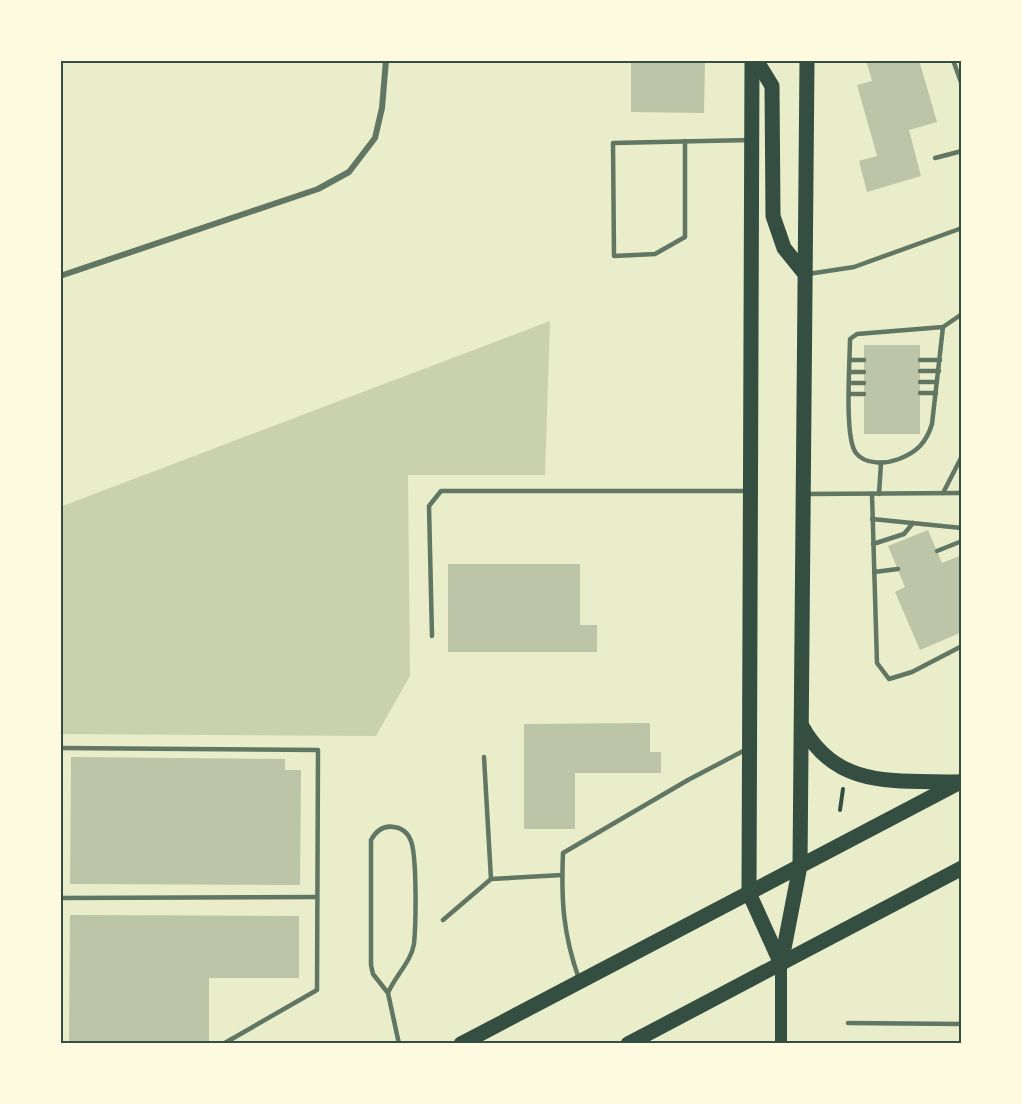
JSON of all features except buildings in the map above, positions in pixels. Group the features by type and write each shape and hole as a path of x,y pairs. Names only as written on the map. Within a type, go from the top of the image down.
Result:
{"main road":[{"path":"754,60 749,892 781,964"},
{"path":"754,60 772,86 773,216 784,248 805,274"},
{"path":"781,1044 781,964 800,866 807,60"},
{"path":"801,724 812,744 828,760 850,773 876,780 961,782"},
{"path":"461,1044 961,782"},
{"path":"628,1044 962,868"}],"street":[{"path":"60,276 318,189 349,172 375,138 382,108 386,60"}],"lane":[{"path":"953,60 962,85"},
{"path":"685,141 685,237 655,255 614,256 613,142 753,140"},
{"path":"936,158 962,151"},
{"path":"805,274 854,267 962,228"},
{"path":"943,327 932,424 922,446 897,460 881,463 864,460 852,447 849,435 850,339 857,334 943,327 962,314"},
{"path":"850,360 864,360"},
{"path":"920,360 940,360"},
{"path":"920,371 939,371"},
{"path":"850,372 864,372"},
{"path":"920,382 937,382"},
{"path":"850,383 864,383"},
{"path":"920,393 936,393"},
{"path":"850,394 864,394"},
{"path":"943,493 962,456"},
{"path":"879,494 881,463"},
{"path":"432,636 429,506 441,491 751,491"},
{"path":"803,494 962,493"},
{"path":"872,494 877,663 889,679 912,672 962,646"},
{"path":"872,519 962,528"},
{"path":"873,544 904,534 913,523"},
{"path":"937,551 962,541"},
{"path":"874,572 898,569"},
{"path":"60,763 60,748 318,750 317,990 223,1044"},
{"path":"580,981 567,947 562,875 563,853 688,780 750,748"},
{"path":"484,757 491,879"},
{"path":"388,993 402,971 414,944 414,853 407,833 401,829 386,826 376,832 371,840 371,965 373,974 388,993 399,1044"},
{"path":"443,920 491,879 562,875"},
{"path":"60,898 317,897"},
{"path":"848,1023 962,1024"}],"path":[{"path":"840,810 844,785"}],"green space":[{"path":"550,321 545,475 408,475 410,676 376,736 60,734 60,507"}]}
